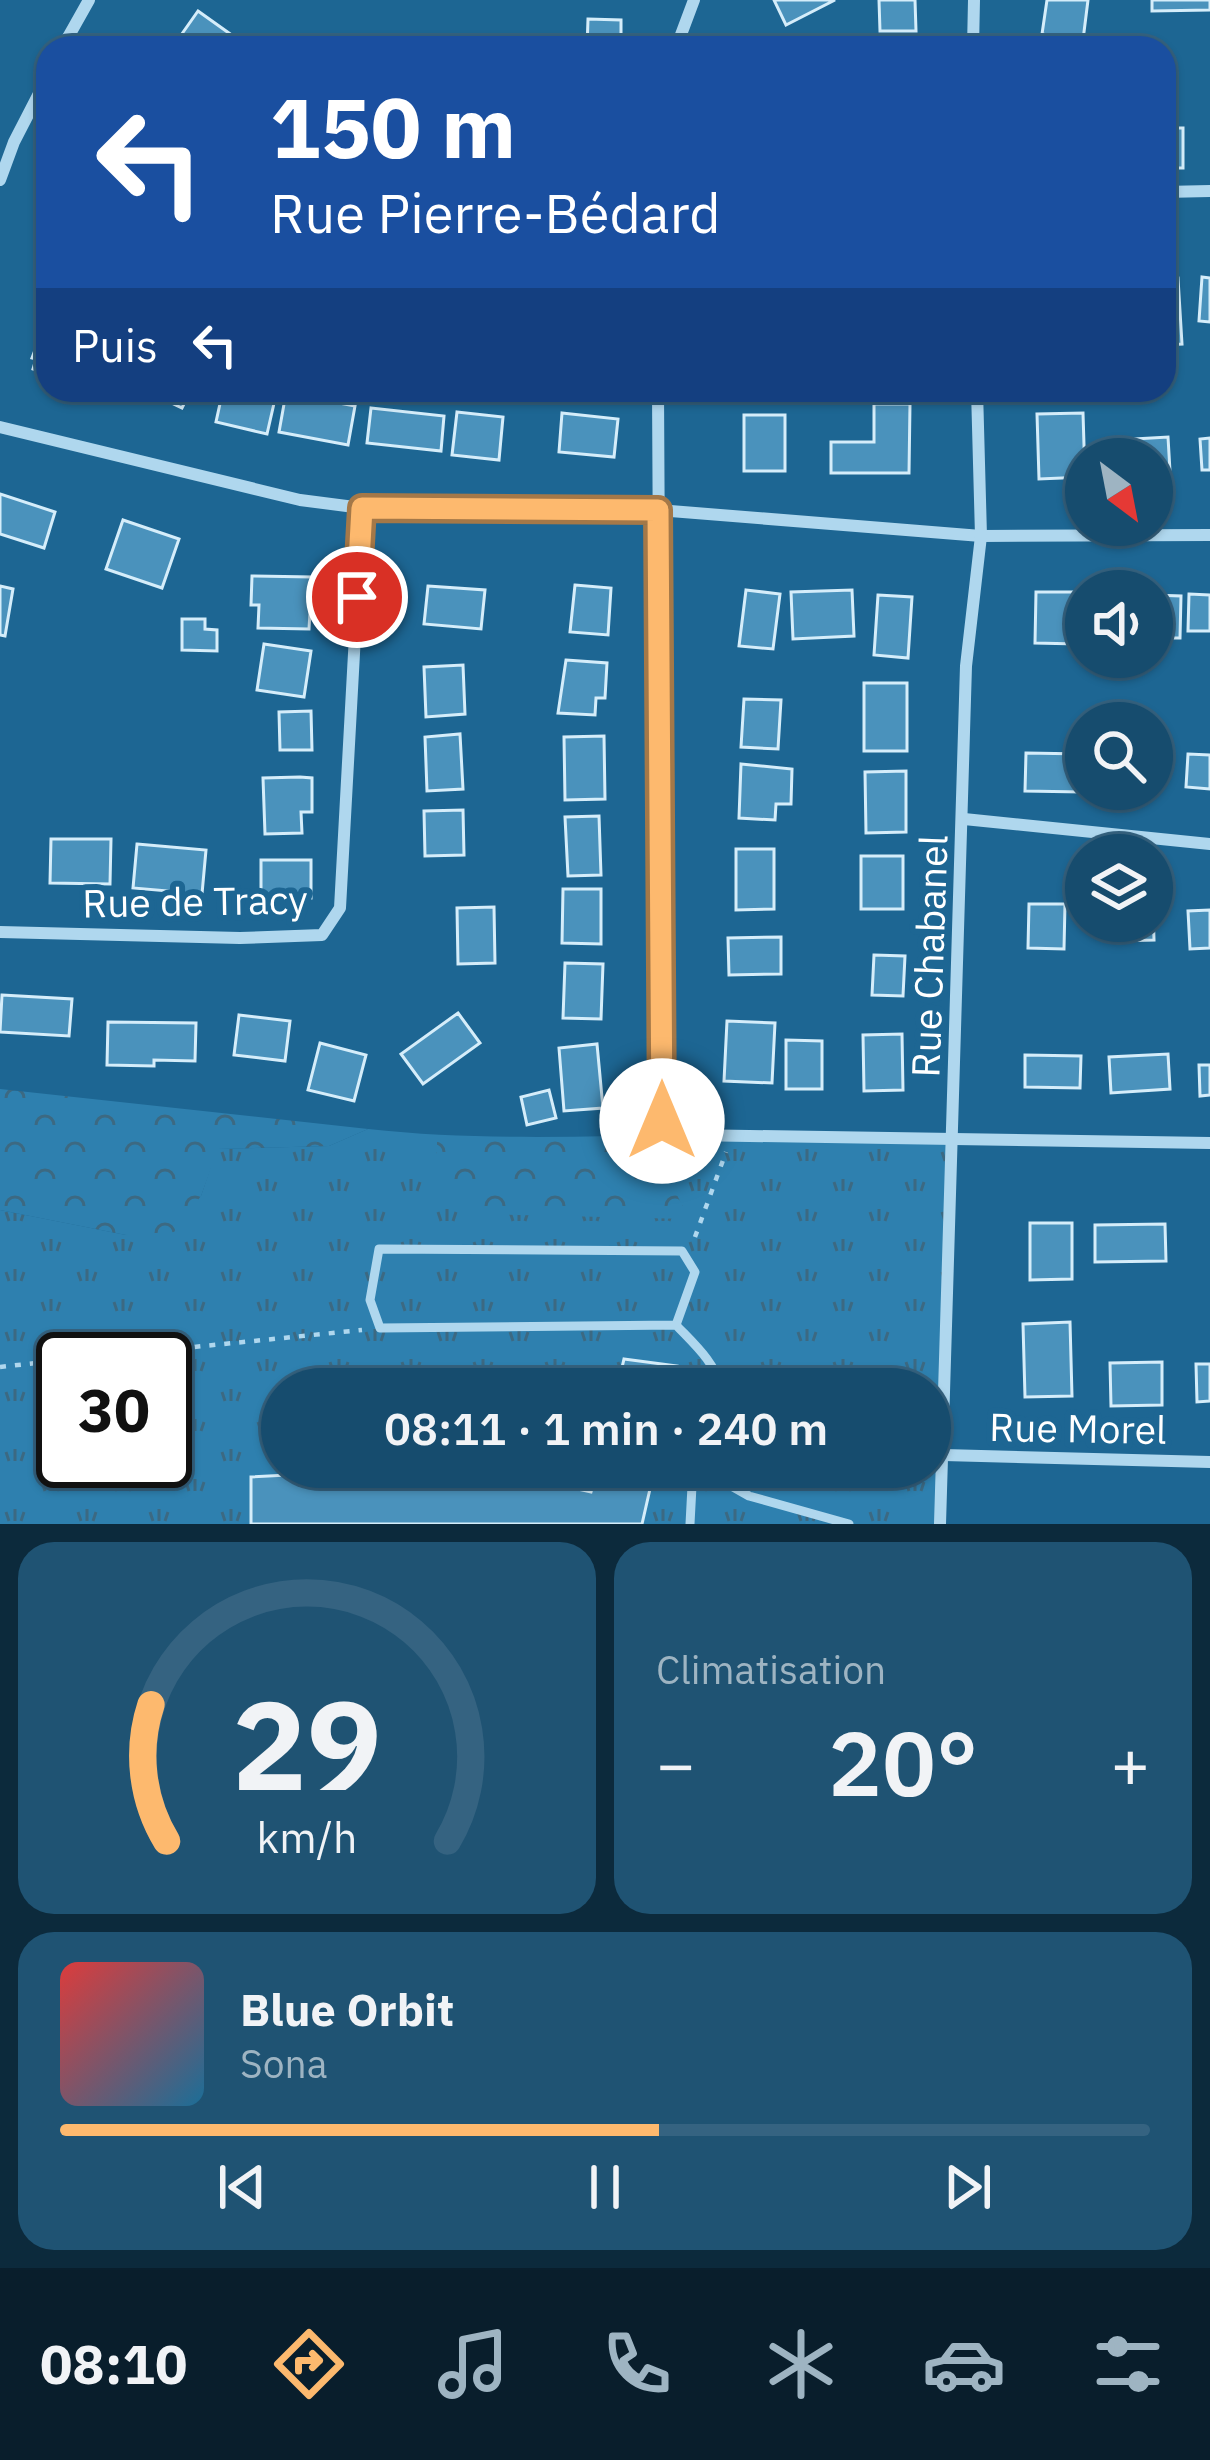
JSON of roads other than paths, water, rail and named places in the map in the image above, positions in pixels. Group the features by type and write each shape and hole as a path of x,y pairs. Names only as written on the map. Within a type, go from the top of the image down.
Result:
{"street":[{"path":"68,36 88,0"},
{"path":"680,36 694,0"},
{"path":"974,0 974,36"},
{"path":"0,180 36,111"},
{"path":"1176,191 1210,190"},
{"path":"658,402 662,1121 690,1135 1210,1143"},
{"name":"Rue Chabanel","path":"946,1368 966,666 981,536 977,402"},
{"path":"0,427 300,500 362,508 658,510 981,536 1210,535"},
{"name":"Rue de Tracy","path":"0,932 241,938 322,935 340,908 362,508"},
{"path":"964,819 1210,844"},
{"name":"Rue Morel","path":"951,1455 1210,1462"},
{"name":"Rue Chabanel","path":"940,1524 942,1488"}],"lane":[{"path":"676,1325 695,1272 682,1251 379,1250 370,1300 380,1328 676,1325 712,1368"},
{"path":"690,1524 694,1488"},
{"path":"734,1488 849,1524"}]}
